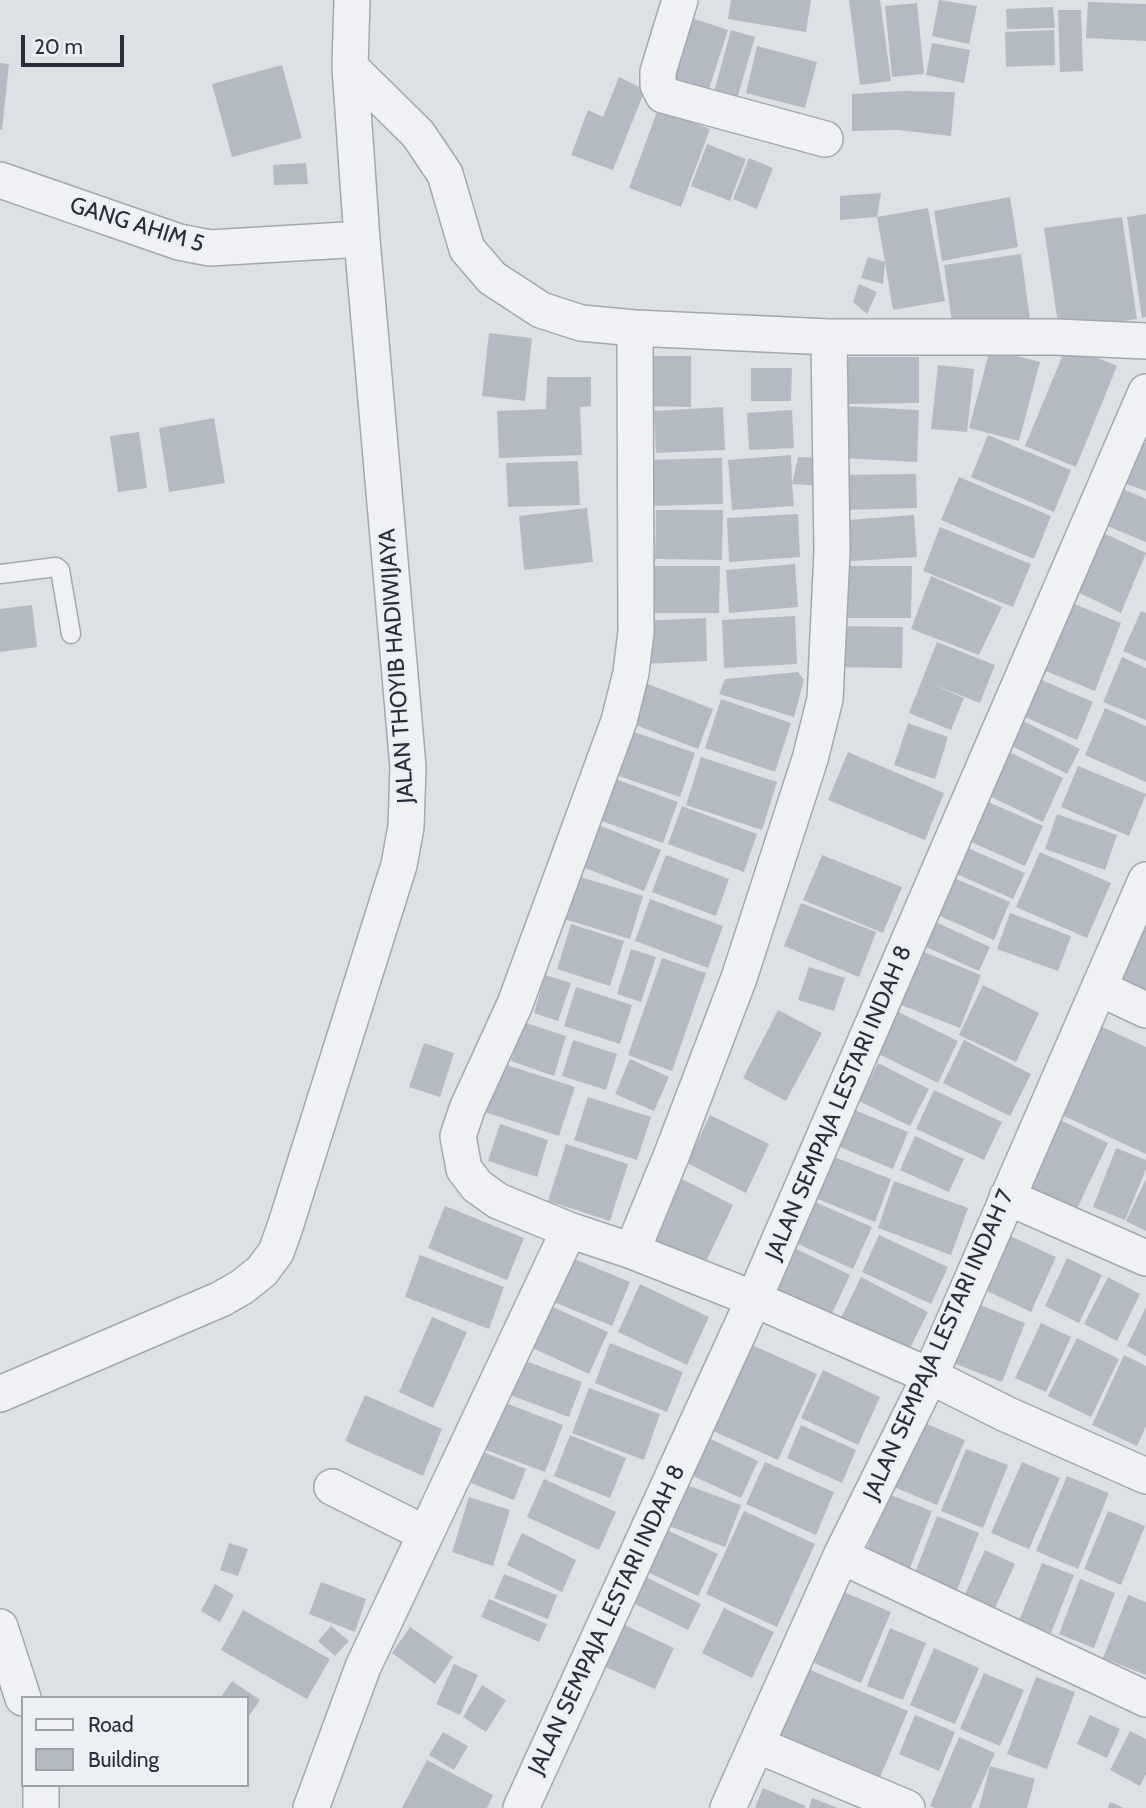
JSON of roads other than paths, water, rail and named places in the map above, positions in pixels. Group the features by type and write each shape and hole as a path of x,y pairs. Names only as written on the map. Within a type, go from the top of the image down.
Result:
{"street":[{"name":"JALAN THOYIB HADIWIJAYA","path":"0,1394 222,1299 262,1271 276,1252 289,1214 399,865 407,827 409,795 406,736 362,239 350,67 352,0"},
{"path":"680,0 658,72 658,85 663,95 825,139"},
{"path":"350,67 418,134 445,174 467,249 492,278 541,310 581,323 635,328 829,337 1042,337 1146,341"},
{"name":"GANG AHIM 5","path":"0,180 179,242 210,248 362,239"},
{"path":"635,328 636,632 631,673 619,721 515,1004 467,1109 458,1136 464,1169 477,1185 498,1201 754,1299 930,1376 1006,1414 1146,1476"},
{"path":"632,1251 739,978 810,759 825,699 832,552 829,337"},
{"name":"JALAN SEMPAJA LESTARI INDAH 8","path":"521,1808 754,1299 1146,392"},
{"name":"JALAN SEMPAJA LESTARI INDAH 7","path":"728,1808 841,1556 930,1376 1146,880"},
{"path":"1099,988 1146,1010"},
{"path":"1007,1197 1146,1258"},
{"path":"311,1808 363,1667 569,1230"},
{"path":"332,1487 426,1534"},
{"path":"841,1556 1146,1699"},
{"path":"0,1627 15,1698"},
{"path":"757,1745 906,1808"},
{"path":"41,1787 41,1808"}],"lane":[{"path":"0,574 56,567 60,570 71,634"}]}
